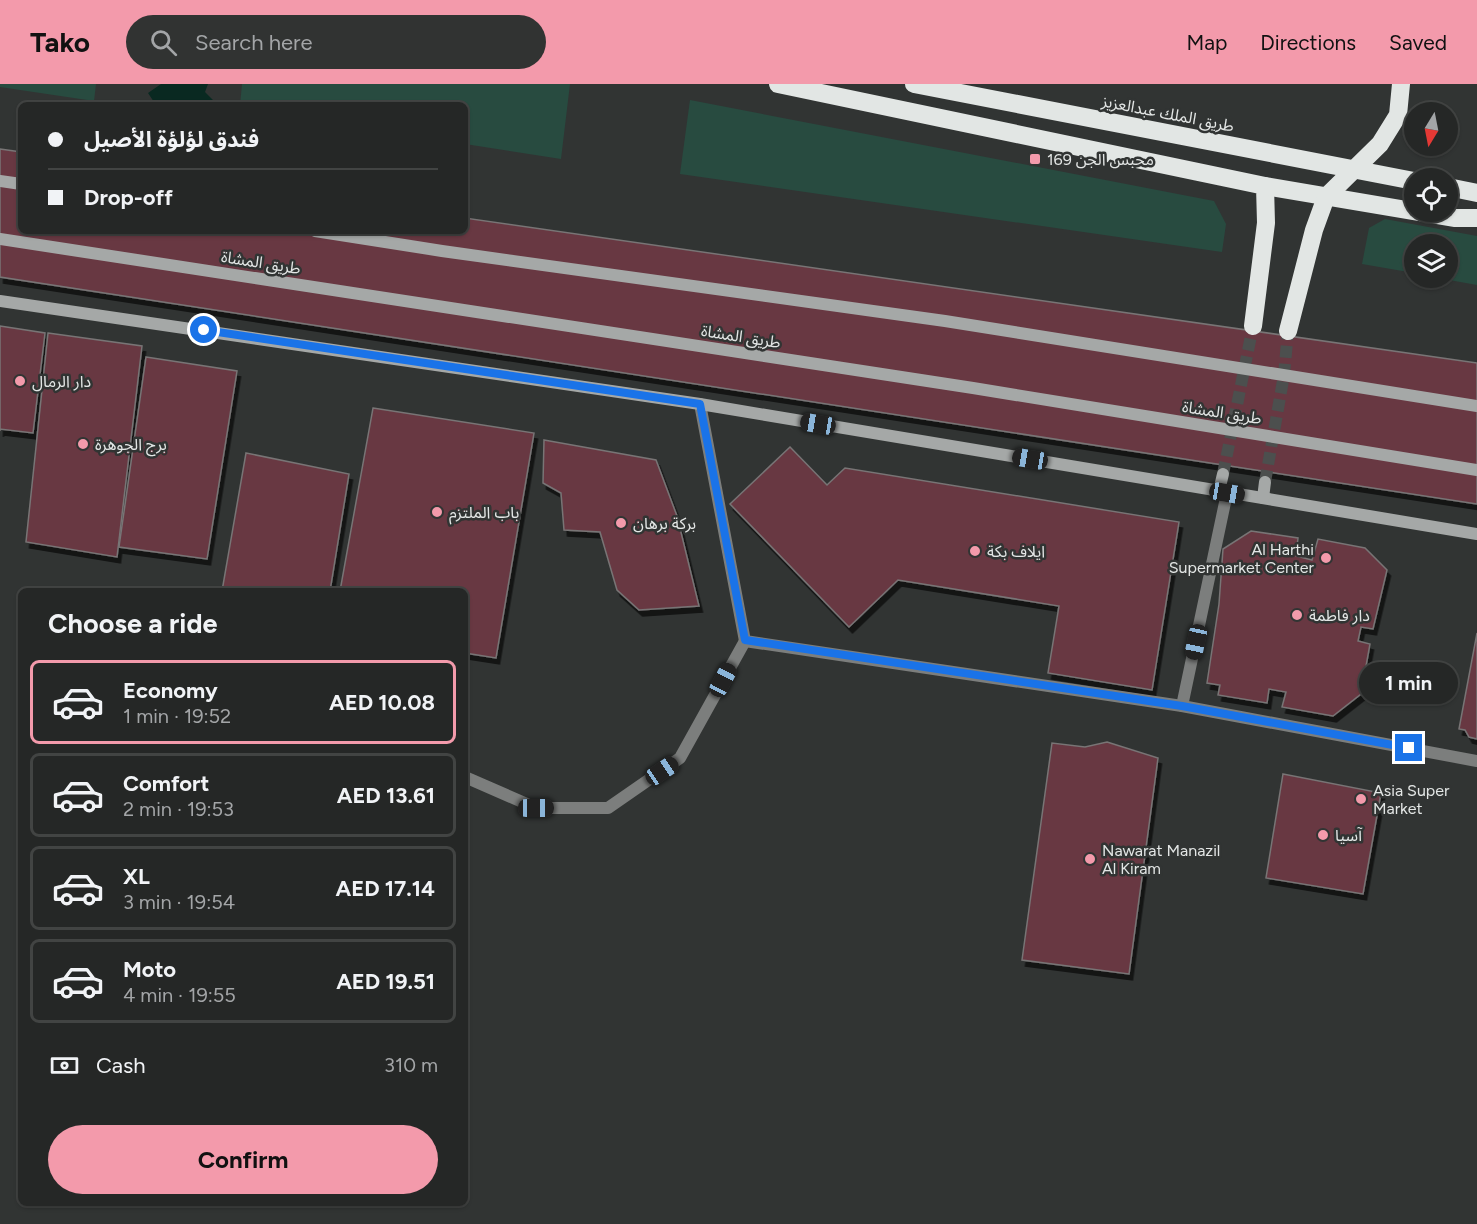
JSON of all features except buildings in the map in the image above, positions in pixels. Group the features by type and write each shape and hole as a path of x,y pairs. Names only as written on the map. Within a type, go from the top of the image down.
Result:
{"highway":[{"path":"778,84 1265,186 1454,218 1477,218"},
{"name":"طريق الملك عبدالعزيز","path":"914,84 1404,179"},
{"path":"1288,331 1314,230 1326,197 1380,144 1398,115 1401,84"},
{"path":"1253,326 1266,223 1265,186"},
{"path":"1458,190 1477,193"}],"main road":[{"path":"0,181 18,184"},
{"path":"334,234 945,321 1477,406"},
{"name":"طريق المشاة","path":"0,239 973,388 1477,470"},
{"path":"0,300 700,404 1477,534"},
{"path":"1222,474 1223,492"},
{"path":"1263,498 1265,482"}],"street":[{"path":"468,778 536,808 608,808 680,758 745,640 700,404"},
{"path":"1182,706 1223,492"},
{"path":"745,640 1182,706 1477,761"}],"shaded area":[{"path":"0,84 96,84 94,101 0,87"},
{"path":"161,84 208,84 205,92 215,102 154,102 148,93"},
{"path":"242,84 570,84 561,159 468,144 468,102 240,102"},
{"path":"690,100 1214,201 1226,224 1222,252 680,174"},
{"path":"1385,219 1477,236 1477,285 1458,282 1458,234 1404,234 1404,271 1362,264 1369,228"}],"tunnel":[{"path":"1223,474 1253,326"},
{"path":"1265,482 1284,375 1288,331"}],"place":[{"name":"محبس الجن 169","path":"1035,159"},
{"name":"دار الرمال","path":"20,381"},
{"name":"برج الجوهرة","path":"83,444"},
{"name":"باب الملتزم","path":"437,512"},
{"name":"بركة برهان","path":"621,523"},
{"name":"ايلاف بكة","path":"975,551"},
{"name":"Al Harthi Supermarket Center","path":"1326,558"},
{"name":"دار فاطمة","path":"1297,615"},
{"name":"Asia Super Market","path":"1361,799"},
{"name":"آسيا","path":"1323,835"},
{"name":"Nawarat Manazil Al Kiram","path":"1090,859"}],"route":[{"path":"204,330 700,404 745,640 1182,706 1409,748"}]}
